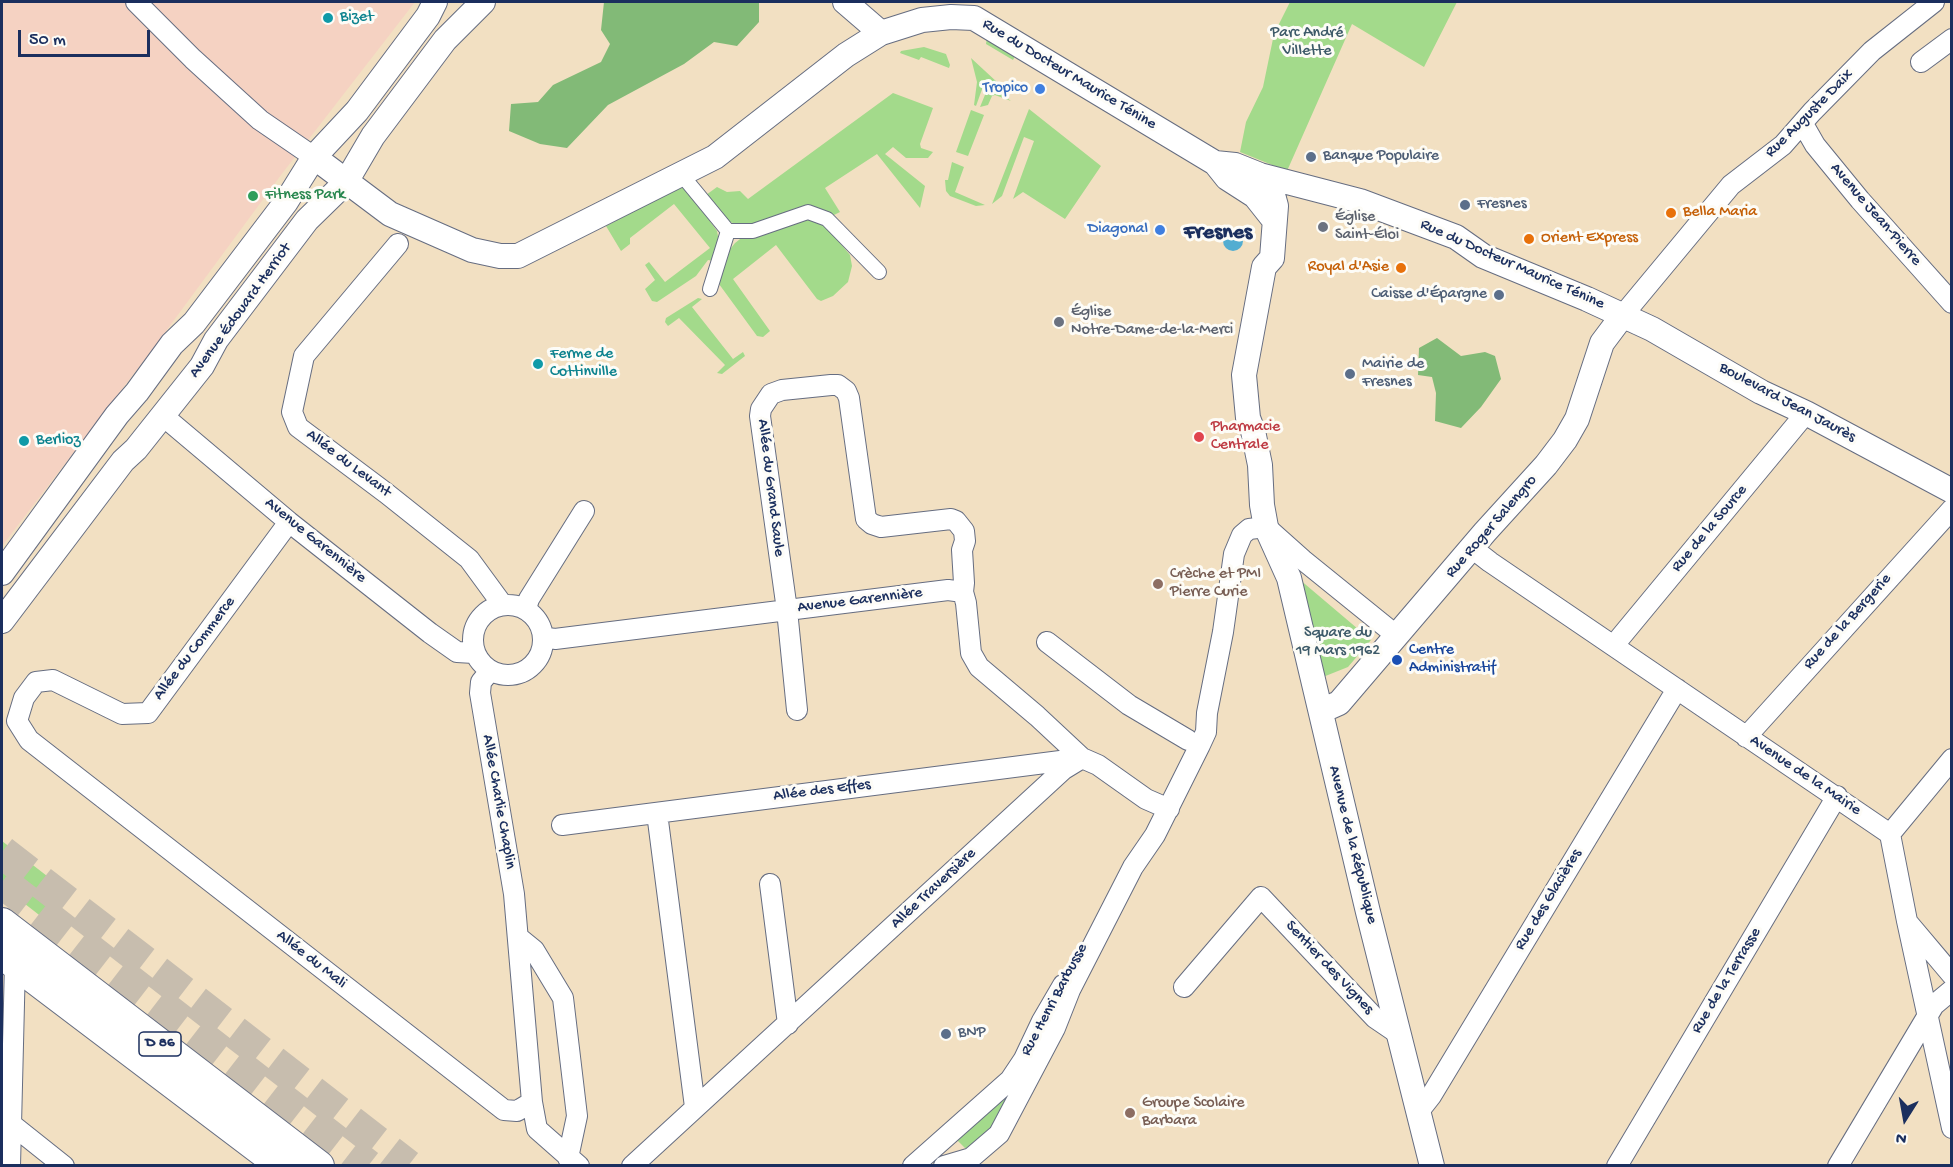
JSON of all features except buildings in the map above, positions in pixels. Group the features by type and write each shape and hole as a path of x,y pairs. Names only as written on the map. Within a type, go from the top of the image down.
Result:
{"main road":[{"name":"D 86","path":"2,923 319,1166"},
{"name":"D 86","path":"8,958 282,1166"}],"street":[{"path":"136,2 193,59 260,120 346,182"},
{"name":"Avenue Édouard Herriot","path":"2,573 117,415 172,344 194,323 286,202 314,157 357,111 428,16 435,2"},
{"name":"Avenue Édouard Herriot","path":"2,621 123,461 202,366 216,339 307,220 346,182 373,136 445,40 483,2"},
{"path":"845,2 881,33"},
{"name":"Rue Auguste Daix","path":"1623,315 1731,185 1783,145 1872,51 1934,2"},
{"name":"Rue du Docteur Maurice Ténine","path":"346,182 390,214 428,232 472,250 500,256 518,256 715,157 846,56 881,33 925,11 950,10 981,21 1215,163 1235,165 1272,195 1360,201 1456,237 1483,256 1623,315"},
{"path":"1921,62 1952,39"},
{"name":"Avenue Jean-Pierre","path":"1803,124 1815,145 1853,191 1952,303"},
{"path":"681,174 728,231"},
{"name":"Avenue de la République","path":"1272,195 1272,258 1278,268 1257,390 1253,431 1262,478 1262,505 1266,527 1289,578 1368,912 1420,1110 1432,1166"},
{"path":"728,231 753,231 808,212 827,219 879,272"},
{"path":"710,289 728,231"},
{"name":"Allée du Levant","path":"398,244 304,356 292,412 298,428 386,492 469,559 502,604"},
{"name":"Boulevard Jean Jaurès","path":"1623,315 1652,329 1761,392 1806,413 1952,491"},
{"name":"Rue Roger Salengro","path":"1321,711 1339,703 1546,465 1577,419 1602,343 1623,315"},
{"name":"Allée du Grand Saule","path":"798,710 787,610 760,416 765,400 771,394 782,390 838,385 846,390 866,519 881,527 951,519 957,521 964,531 965,541 962,550 963,592"},
{"path":"136,392 162,415"},
{"name":"Rue de la Source","path":"1614,645 1806,413"},
{"name":"Avenue Garennière","path":"162,415 290,522 457,652 474,653"},
{"name":"Rue de la Bergerie","path":"1746,737 1952,509"},
{"path":"526,609 529,598 584,511"},
{"name":"Allée du Commerce","path":"28,740 17,721 24,698 36,682 53,680 122,714 148,713 290,522"},
{"path":"1266,527 1396,636"},
{"name":"Rue Henri Barbusse","path":"913,1166 941,1155 1018,1070 1206,732 1207,713 1223,632 1234,554 1238,541 1246,531 1266,527"},
{"name":"Avenue de la Mairie","path":"1472,548 1890,834"},
{"name":"Avenue Garennière","path":"544,637 555,639 948,590 963,592"},
{"path":"963,592 971,653 974,660 1082,758 1098,765 1146,799 1163,807"},
{"path":"502,604 526,609 535,616 541,626 544,637 542,652 533,665 520,674 505,676 490,671 474,653 472,640 474,628 480,617 490,609 502,604"},
{"path":"1047,642 1129,705 1188,740"},
{"name":"Allée Charlie Chaplin","path":"490,671 481,682 481,699 514,894 532,1102"},
{"name":"Rue des Glacières","path":"1420,1110 1431,1096 1677,689"},
{"name":"Rue Henri Barbusse","path":"971,1163 999,1134 1055,1028 1070,990 1133,867 1149,847 1188,740 1194,727 1207,713"},
{"name":"Allée du Mali","path":"28,740 504,1110 517,1111 532,1102"},
{"name":"Allée des Effes","path":"562,825 1082,758"},
{"name":"Allée Traversière","path":"632,1166 1064,769 1082,758"},
{"path":"1952,759 1890,834 1952,1128"},
{"name":"Rue de la Terrasse","path":"1617,1166 1837,796"},
{"path":"657,813 695,1107"},
{"path":"770,884 788,1024"},
{"name":"Sentier des Vignes","path":"1184,987 1261,897 1375,1018 1400,1035"},
{"path":"1907,921 1952,975"},
{"path":"518,937 534,950 563,998 577,1116 573,1162"},
{"path":"8,958 10,1166"},
{"path":"1838,1166 1934,1005 1952,990"},
{"path":"532,1102 537,1129 573,1162"},
{"path":"10,1123 64,1166"},
{"path":"941,1155 971,1163"}],"shaded area":[{"path":"2,2 415,2 281,175 152,350 2,546"}],"green space":[{"path":"604,2 759,2 759,22 737,46 714,42 684,64 608,105 567,148 540,144 509,131 511,104 538,102 553,85 601,62 610,44 601,30"},
{"name":"Parc André Villette","path":"1290,2 1457,2 1424,67 1352,24 1287,171 1240,152 1246,122 1263,87 1274,34"},
{"path":"987,37 1016,54 1013,60 986,44"},
{"path":"924,47 946,54 949,68 921,57 919,60 900,53"},
{"path":"971,58 998,83 997,85 985,81 976,106 974,105 977,82"},
{"path":"992,87 1011,101 995,95 992,96 988,105 980,107 987,90"},
{"path":"893,93 933,108 920,144 921,148 933,152 928,158 906,158 893,147 885,154 925,186 920,208 877,154 825,188 840,212 832,216 820,209 806,207 796,208 755,225 736,224 724,220 706,195 717,187 727,192 740,191 748,199"},
{"path":"1029,109 1101,166 1065,219 1023,192 1013,199 1034,141 1024,137 1002,196 992,204"},
{"path":"971,110 984,115 968,156 956,152"},
{"path":"952,162 964,167 955,192 985,205 976,206 950,196 946,191 945,180 948,180"},
{"path":"681,186 687,189 717,231 720,247 714,261 708,260 696,276 657,302 652,301 645,289 655,280 645,265 649,262 665,282 710,248 674,204 630,238 630,244 621,251 606,226"},
{"path":"804,218 814,218 826,226 850,255 852,266 848,282 833,296 821,301 817,299 776,245 733,279 770,331 763,337 757,336 719,284 724,257 744,236 769,233"},
{"path":"698,298 702,299 692,307 733,359 743,352 745,356 722,374 717,373 725,365 679,318 668,326 665,322 666,318"},
{"path":"1437,338 1461,356 1485,352 1495,356 1501,379 1481,407 1461,428 1435,421 1436,393 1432,377 1418,375 1419,348"},
{"name":"Square du 19 Mars 1962","path":"1299,579 1371,640 1348,667 1323,677"},
{"path":"2,841 65,890 43,918 2,886"},
{"path":"1017,1080 998,1127 969,1149 965,1148 956,1139"}],"water":[{"path":"1229,231 1237,231 1243,237 1243,245 1237,251 1229,251 1223,245 1223,237"}],"tunnel":[{"path":"2,852 408,1166"},
{"path":"2,882 368,1166"}],"place":[{"name":"Bizet","path":"328,18"},
{"name":"Tropico","path":"1040,89"},
{"name":"Banque Populaire","path":"1311,157"},
{"name":"Fitness Park","path":"253,196"},
{"name":"Fresnes","path":"1465,205"},
{"name":"Bella Maria","path":"1671,213"},
{"name":"Église Saint-Éloi","path":"1323,227"},
{"name":"Diagonal","path":"1160,230"},
{"name":"Orient Express","path":"1529,239"},
{"name":"Royal d'Asie","path":"1401,268"},
{"name":"Caisse d'Épargne","path":"1499,295"},
{"name":"Église Notre-Dame-de-la-Merci","path":"1059,322"},
{"name":"Ferme de Cottinville","path":"538,364"},
{"name":"Mairie de Fresnes","path":"1350,374"},
{"name":"Pharmacie Centrale","path":"1199,437"},
{"name":"Berlioz","path":"24,441"},
{"name":"Crèche et PMI Pierre Curie","path":"1158,584"},
{"name":"Centre Administratif","path":"1397,660"},
{"name":"BNP","path":"946,1034"},
{"name":"Groupe Scolaire Barbara","path":"1130,1113"}],"district":[{"name":"Fresnes","path":"1218,234"}]}
